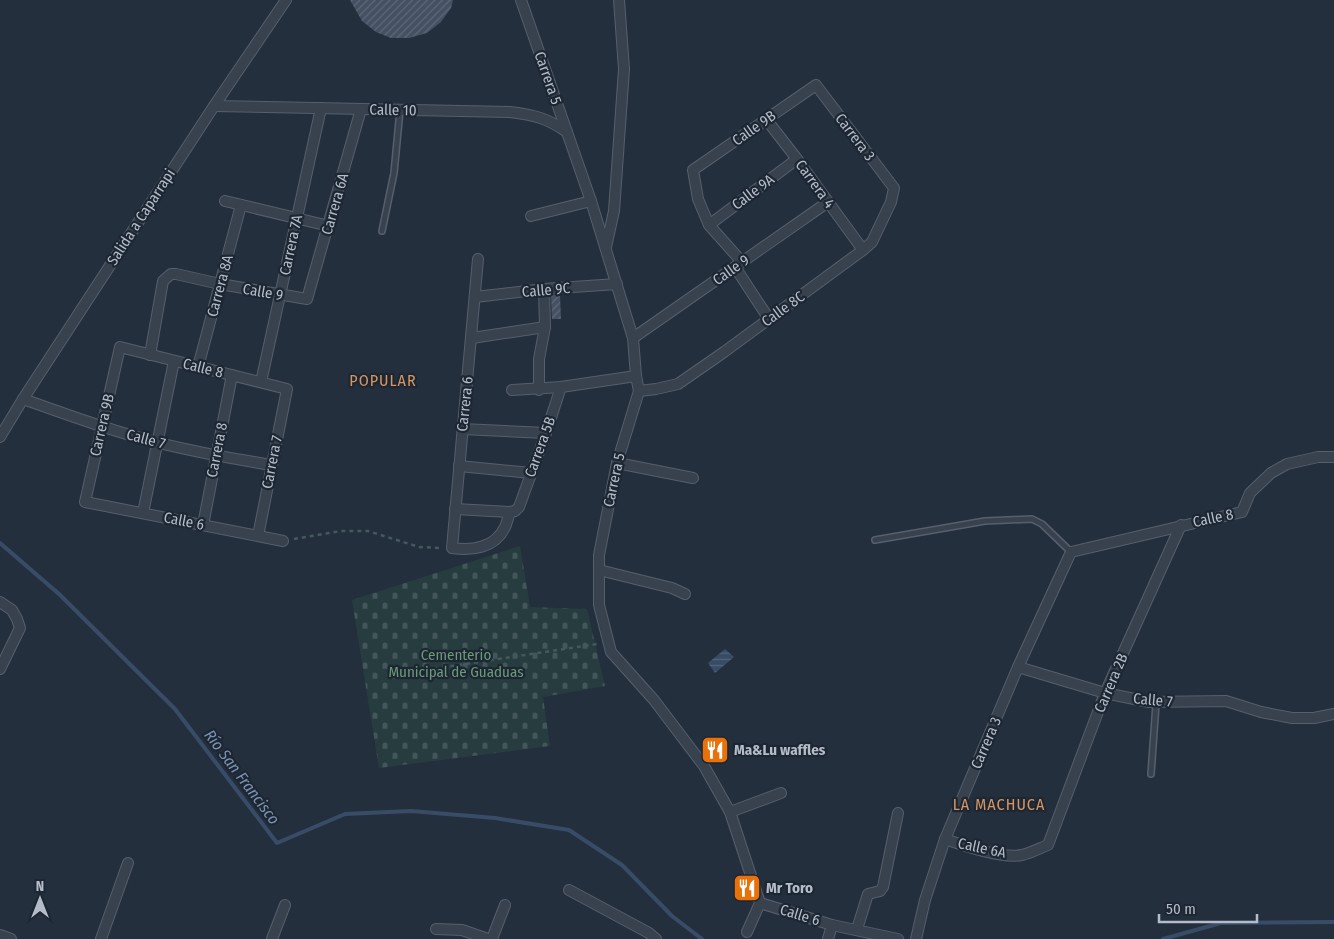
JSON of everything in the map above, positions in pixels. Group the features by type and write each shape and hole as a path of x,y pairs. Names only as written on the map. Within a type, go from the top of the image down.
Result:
{"street":[{"name":"Salida a Caparrapi","path":"0,437 214,106 286,0"},
{"path":"522,3 534,0"},
{"path":"606,248 614,211 624,69 619,0"},
{"path":"621,18 623,0"},
{"name":"Carrera 5","path":"522,3 591,201 633,338 639,391 616,463 599,556 599,605 611,652 654,700 704,766 730,812 760,903"},
{"name":"Calle 9B","path":"709,225 698,199 693,170 816,85"},
{"name":"Carrera 3","path":"816,85 894,188"},
{"name":"Calle 10","path":"214,106 510,112 534,114 553,122 567,132"},
{"name":"Carrera 7A","path":"261,382 321,108"},
{"name":"Carrera 6A","path":"308,299 361,109"},
{"name":"Carrera 4","path":"766,120 797,159 863,250"},
{"name":"Calle 9A","path":"709,225 797,159"},
{"name":"Calle 8C","path":"639,391 678,384 863,250 872,242 891,202 894,188"},
{"path":"225,201 329,226"},
{"path":"531,216 591,201"},
{"name":"Calle 9","path":"633,338 828,202"},
{"name":"Carrera 8A","path":"198,367 241,205"},
{"path":"709,225 738,265 769,319"},
{"name":"Carrera 6","path":"452,548 478,259"},
{"name":"Calle 9","path":"150,355 163,281 171,274 308,299"},
{"name":"Calle 9C","path":"474,298 544,289 617,284"},
{"path":"539,390 539,359 545,328 544,289"},
{"path":"472,338 545,328"},
{"name":"Calle 8","path":"120,347 287,389"},
{"name":"Carrera 9B","path":"85,502 120,347"},
{"path":"143,514 174,361"},
{"name":"Carrera 8","path":"203,525 232,375"},
{"path":"512,390 539,390 636,376"},
{"name":"Carrera 5B","path":"514,509 531,473 546,434 560,387"},
{"name":"Carrera 7","path":"258,536 287,389"},
{"name":"Calle 7","path":"23,399 102,427 158,442 216,456 272,465"},
{"path":"462,429 546,434"},
{"name":"Calle 8","path":"1071,552 1242,512 1250,493 1271,473 1287,464 1318,457 1334,457"},
{"path":"616,463 693,478"},
{"path":"458,466 531,473"},
{"name":"Calle 6","path":"85,502 284,541"},
{"path":"452,548 467,550 482,547 497,539 505,528 514,509 455,509"},
{"name":"Carrera 2B","path":"1048,845 1105,693 1181,525"},
{"name":"Carrera 3","path":"916,939 925,900 945,839 1018,667 1071,552"},
{"path":"599,570 672,588 686,594"},
{"path":"0,602 12,610 18,619 20,628 4,651 0,669"},
{"name":"Calle 7","path":"1018,667 1105,693 1156,704 1226,701 1261,712 1292,718 1314,718 1334,714"},
{"path":"730,812 781,793"},
{"path":"857,929 868,894 880,891 883,886 898,813"},
{"name":"Calle 6A","path":"945,839 995,854 1021,855 1048,845"},
{"path":"100,939 128,863"},
{"path":"569,890 656,939"},
{"path":"747,932 760,903"},
{"name":"Calle 6","path":"760,903 832,925 898,939"},
{"path":"272,939 285,906"},
{"path":"492,939 505,906"},
{"path":"828,939 832,925"},
{"path":"436,929 462,930 488,939"},
{"path":"0,935 11,939"}],"lane":[{"path":"382,231 394,173 400,110"},
{"path":"875,540 985,521 1032,519 1042,524 1071,552"},
{"path":"1151,774 1156,704"}],"path":[{"path":"284,541 340,531 368,531 419,547 452,548"},
{"path":"387,676 609,643"}],"green space":[{"name":"Cementerio Municipal de Guaduas","path":"520,546 530,607 587,609 605,686 543,697 550,746 379,768 352,600"}],"water":[{"path":"725,649 734,657 715,673 708,663"}],"building":[{"path":"350,0 453,0 451,8 441,22 427,33 409,38 391,38 376,32 362,21"},
{"path":"551,295 560,295 561,319 552,319"}],"waterway":[{"name":"Río San Francisco","path":"0,543 59,594 175,709 277,843 345,814 411,811 495,818 569,830 622,865 672,916 702,939"},
{"name":"Río San Francisco","path":"1163,939 1221,923 1334,922"}],"place":[{"name":"Ma&Lu waffles","path":"715,750"},
{"name":"Mr Toro","path":"747,888"}],"district":[{"name":"POPULAR","path":"383,380"},
{"name":"LA MACHUCA","path":"999,804"}]}
